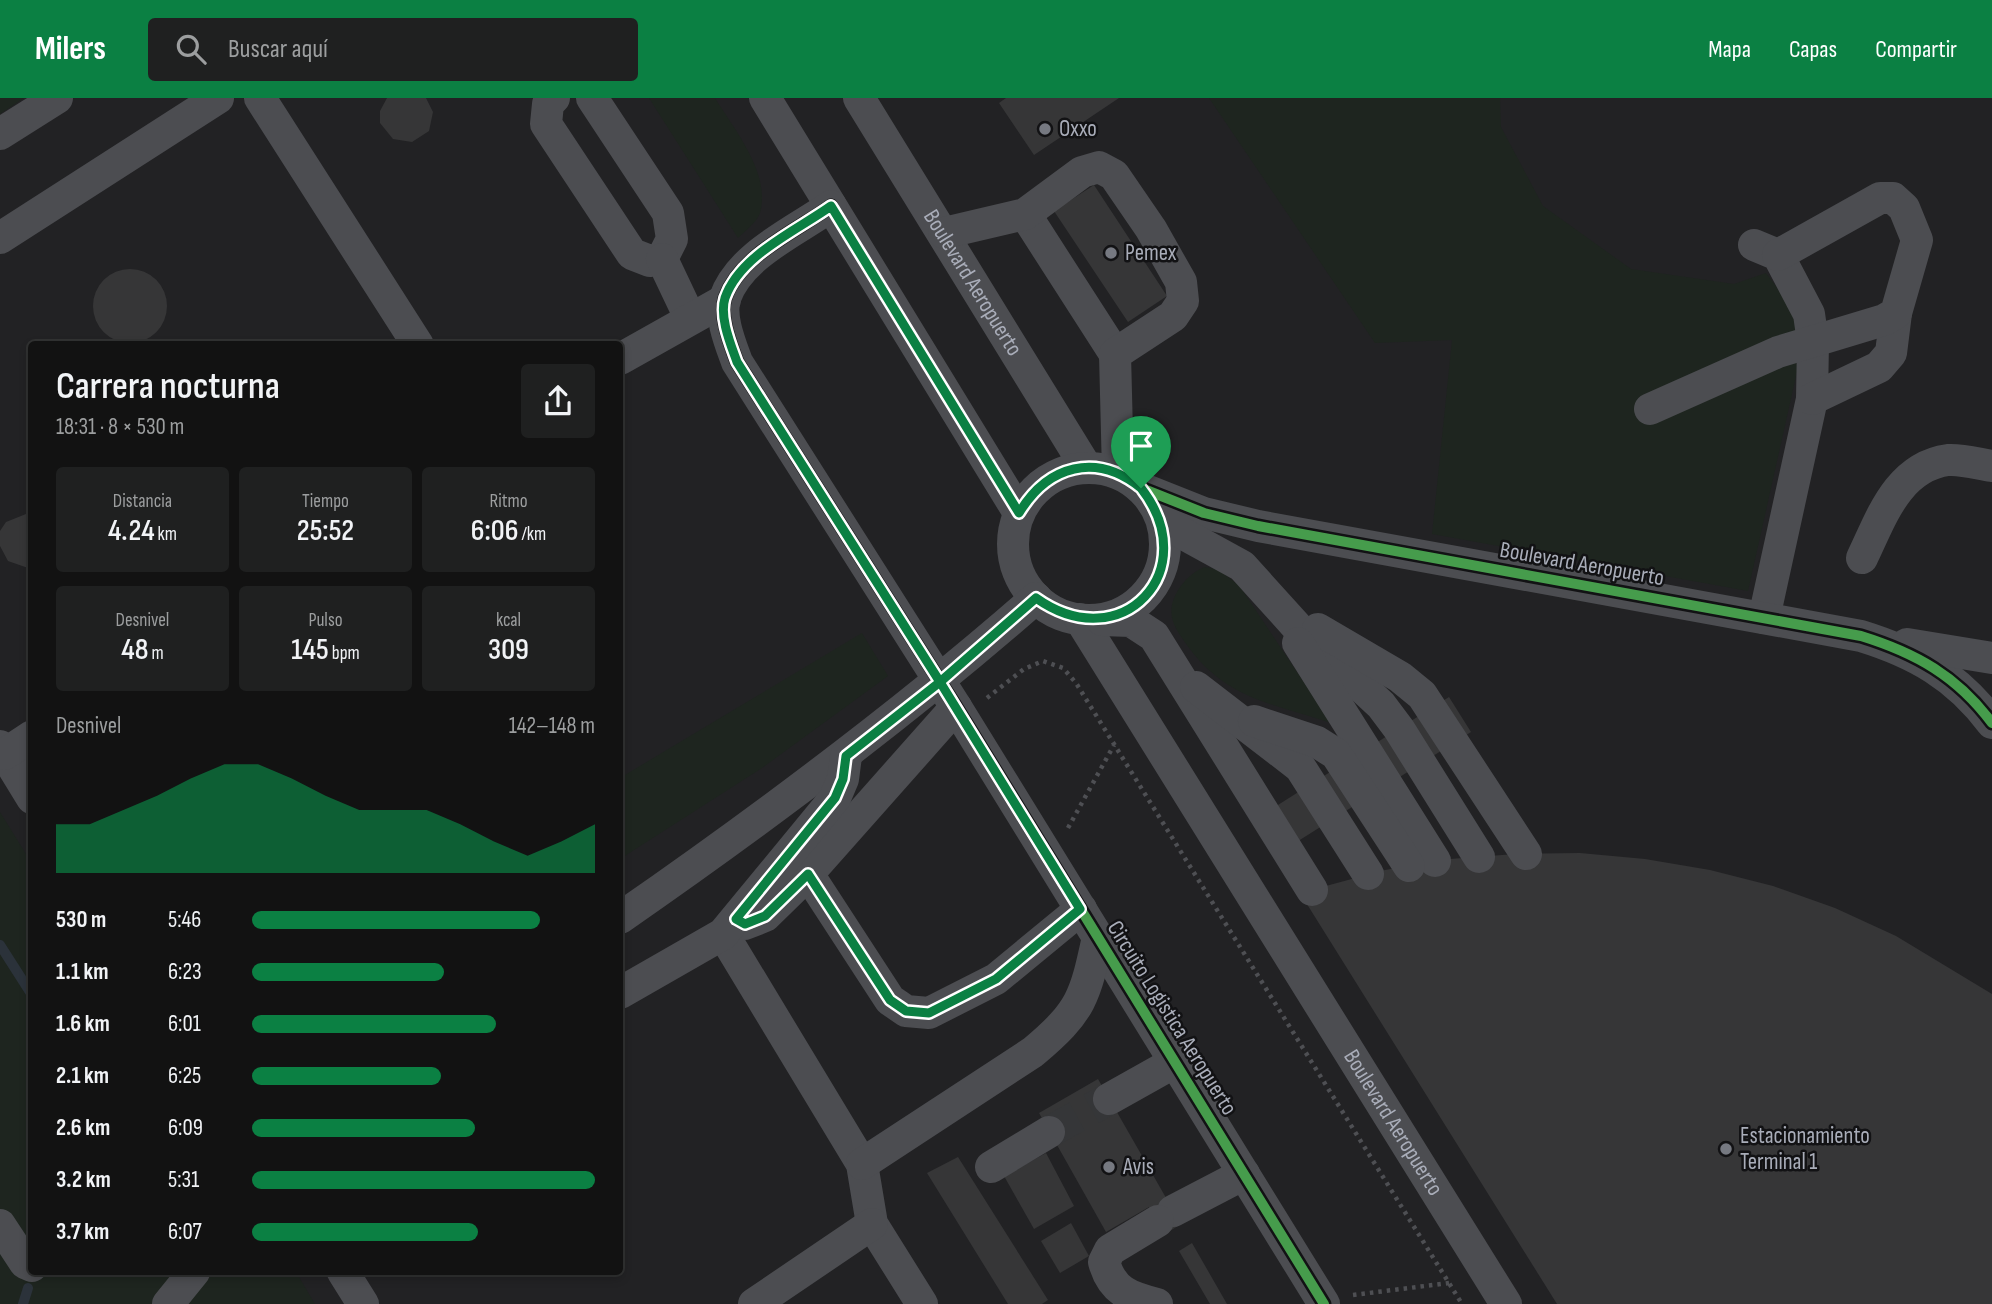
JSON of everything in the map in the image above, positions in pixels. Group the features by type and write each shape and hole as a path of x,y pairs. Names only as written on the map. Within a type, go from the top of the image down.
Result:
{"street":[{"path":"0,134 57,98"},
{"path":"0,238 218,98"},
{"path":"260,98 415,341"},
{"path":"554,98 548,104 546,124 632,254 650,261 662,259"},
{"path":"593,98 668,213 672,239 662,259"},
{"path":"765,98 1019,513"},
{"name":"Boulevard Aeropuerto","path":"859,98 1087,467"},
{"path":"944,233 1025,214 1082,172 1099,167 1114,175 1151,229 1181,282 1183,301 1173,316 1115,354"},
{"path":"1764,618 1812,399 1813,342 1809,314 1766,250 1880,198 1893,198 1904,208 1917,240 1896,313 1891,353 1879,367 1812,399"},
{"path":"623,357 724,300 744,266 831,206"},
{"path":"1025,214 1115,354 1138,489 1164,530 1165,554 1157,578 1147,593 1133,606 1117,615 1089,620"},
{"path":"662,259 690,318"},
{"name":"Circuito Logistica Aeropuerto","path":"724,300 728,335 737,362 960,697 1080,909 1244,1174 1337,1300"},
{"path":"1650,409 1779,352 1896,313"},
{"path":"1862,558 1896,489 1918,472 1948,460 1992,466"},
{"path":"1087,467 1138,489 1180,532 1242,566 1288,618 1390,716 1414,868 1273,794 1143,626 1131,621 1089,620 1056,612 1036,598 1022,580 1014,558 1014,535 1019,513 1030,495 1046,481 1066,471 1087,467"},
{"name":"Boulevard Aeropuerto","path":"1138,489 1204,513 1258,526 1861,636 1906,650 1947,677 1992,723"},
{"path":"1264,589 1292,613 1400,677 1422,695 1414,868"},
{"path":"1264,589 1414,868"},
{"path":"623,991 730,927 765,916 808,874 960,697 1036,598"},
{"name":"Boulevard Aeropuerto","path":"1089,620 1506,1304"},
{"path":"1861,636 1992,658"},
{"path":"1166,654 1414,868"},
{"path":"1187,680 1300,767 1414,868"},
{"path":"623,916 846,756 960,697"},
{"path":"28,738 2,750 28,792"},
{"path":"730,927 835,798 843,779 846,756"},
{"path":"808,874 890,1000 906,1011 929,1013 996,979 1080,909"},
{"path":"730,927 862,1164 872,1224 922,1304"},
{"path":"862,1164 1033,1052 1055,1033 1086,991 1098,937"},
{"path":"1109,1099 1175,1062"},
{"path":"991,1167 1049,1132"},
{"path":"1157,1304 1128,1295 1110,1281 1104,1262 1110,1250 1165,1216 1244,1174"},
{"path":"754,1304 872,1224"},
{"path":"0,1225 28,1264"},
{"path":"168,1304 192,1275"},
{"path":"345,1275 363,1304"}],"path":[{"path":"960,697 1042,661 1063,668 1076,683 1462,1304"},
{"path":"1064,836 1114,745"},
{"path":"1337,1300 1449,1283"}],"shaded area":[{"path":"0,98 1992,98 1992,1304 0,1304"},
{"path":"0,98 24,98 0,114"},
{"path":"649,98 715,98 732,124 756,168 762,198 760,213 754,223 738,238"},
{"path":"1209,98 1500,98 1501,127 1543,206 1631,269 1734,284 1766,273 1807,327 1748,591 1432,534 1452,340 1375,343"},
{"path":"1205,567 1217,569 1239,585 1331,723 1249,696 1231,687 1199,660 1175,627 1172,607 1175,595 1182,585 1195,572"},
{"path":"862,633 888,676 762,768 623,857 623,776"},
{"path":"0,812 28,857 28,1275 298,1275 315,1304 0,1304"}],"building":[{"path":"387,98 426,98 433,112 429,131 412,142 393,139 380,123 380,111"},
{"name":"Oxxo","path":"1006,98 1119,98 1034,155 999,103"},
{"name":"Pemex","path":"1094,185 1167,296 1128,322 1054,211"},
{"path":"123,269 137,269 151,275 161,285 167,299 167,313 161,327 151,337 142,341 118,341 109,337 99,327 93,313 93,299 99,285 109,275"},
{"path":"28,515 28,568 8,561 0,546 0,531 6,522"},
{"path":"1449,697 1471,732 1276,855 1254,820"},
{"name":"Estacionamiento Terminal 1","path":"1580,853 1645,859 1710,870 1773,886 1835,908 1896,936 1992,994 1992,1304 1557,1304 1300,893 1385,870 1450,859"},
{"name":"Avis","path":"1098,1079 1181,1224 1165,1234 1149,1207 1106,1232 1039,1113"},
{"path":"1046,1153 1074,1206 1034,1229 1004,1176"},
{"path":"958,1157 1048,1300 1042,1304 1008,1304 927,1173"},
{"path":"1071,1223 1089,1256 1060,1273 1041,1241"},
{"path":"1192,1243 1227,1304 1210,1304 1179,1251"}],"waterway":[{"path":"0,945 28,989"},
{"path":"23,1304 28,1288"}],"tunnel":[{"path":"1049,1132 1109,1099"}],"cycle path":[{"path":"831,206 770,245 743,269 732,283 725,298 724,314 726,331 737,362 956,707 1324,1304"},
{"path":"1141,488 1204,513 1258,526 1861,636 1900,650 1934,668 1979,706 1992,723"}],"place":[{"name":"Oxxo","path":"1045,129"},
{"name":"Pemex","path":"1111,253"},
{"name":"Estacionamiento Terminal 1","path":"1726,1149"},
{"name":"Avis","path":"1109,1167"}],"route":[{"path":"1141,488 1118,473 1103,469 1087,467 1066,471 1046,481 1030,495 1019,513 831,206 744,266 724,300 728,335 737,362 940,682 846,756 843,779 835,798 736,919 745,924 765,916 808,874 890,1000 906,1011 929,1013 996,979 1020,962 1080,909 940,682 1036,598 1056,612 1080,620 1098,620 1117,615 1133,606 1147,593 1157,578 1165,554 1164,530 1156,507 1141,488"}]}
